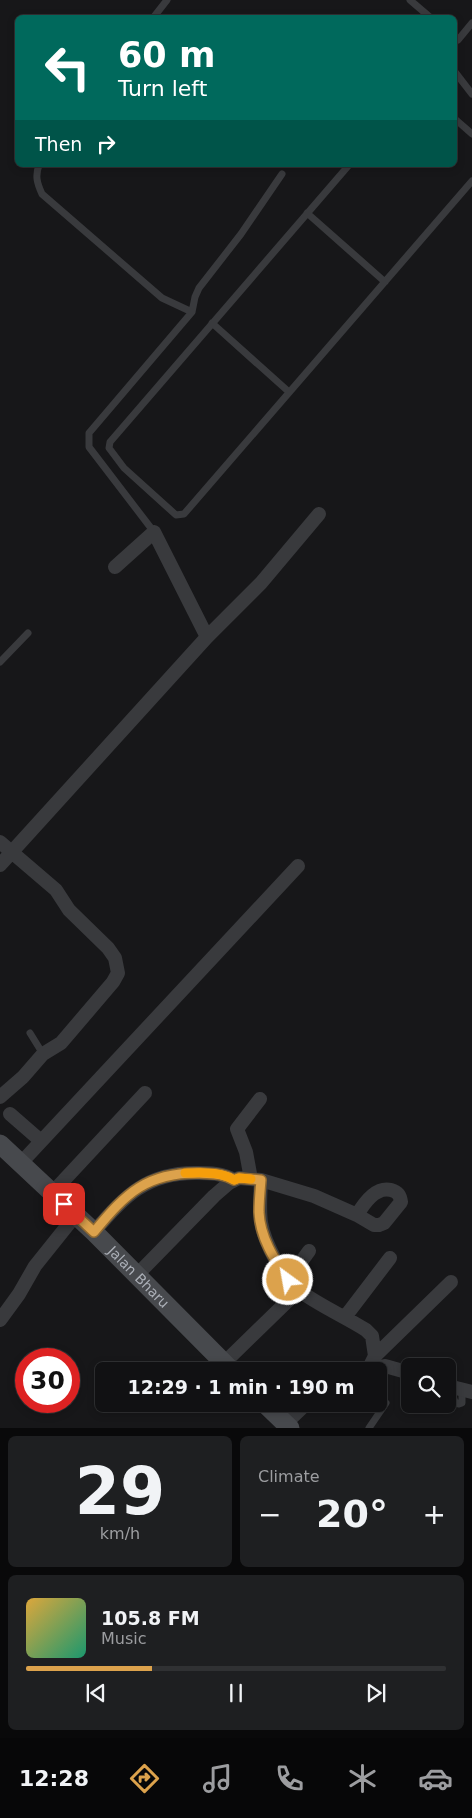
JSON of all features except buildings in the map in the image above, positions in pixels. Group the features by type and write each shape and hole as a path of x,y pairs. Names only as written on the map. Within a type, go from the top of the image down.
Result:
{"main road":[{"name":"Jalan Bharu","path":"0,1144 94,1232 223,1362"},
{"path":"273,1412 287,1426"}],"street":[{"path":"0,865 207,637 261,583 319,514"},
{"path":"115,566 154,532 207,637"},
{"path":"0,842 56,890 69,910 108,948 115,958 118,973 114,982 61,1043 43,1054 23,1077 0,1097"},
{"path":"20,1164 298,866"},
{"path":"52,1193 144,1093"},
{"path":"260,1099 237,1129 256,1180 261,1230 266,1242 288,1280 299,1290 366,1330 372,1336 375,1356"},
{"path":"10,1114 41,1141"},
{"path":"94,1232 121,1201 134,1190 150,1182 183,1173 222,1174 234,1180"},
{"path":"137,1275 214,1196 239,1178 256,1180 314,1196 357,1215"},
{"path":"0,1320 19,1294 35,1266 75,1216"},
{"path":"288,1280 309,1252"},
{"path":"345,1317 390,1258"},
{"path":"372,1362 375,1356 451,1282"},
{"path":"233,1362 299,1290"},
{"path":"387,1366 401,1370"},
{"path":"287,1426 299,1412"}],"lane":[{"path":"155,15 167,0"},
{"path":"410,0 428,15"},
{"path":"457,40 472,23"},
{"path":"457,75 472,94"},
{"path":"457,121 472,134"},
{"path":"38,167 36,173 37,183 42,194 162,298 192,312"},
{"path":"347,167 110,442 109,448 124,468 176,515 184,514 472,181"},
{"path":"154,532 89,447 88,440 93,428 192,312 200,288 241,234 282,174"},
{"path":"307,213 385,282"},
{"path":"212,323 289,392"},
{"path":"0,662 28,633"},
{"path":"30,1033 43,1054"},
{"path":"369,1428 380,1412"}],"slow traffic":[{"path":"185,1173 222,1174 234,1180 239,1178 251,1179"}],"route":[{"path":"64,1204 94,1232 121,1201 134,1190 167,1176 183,1173 222,1174 234,1180 239,1178 261,1180 259,1212 261,1230 278,1266 288,1280"}]}
